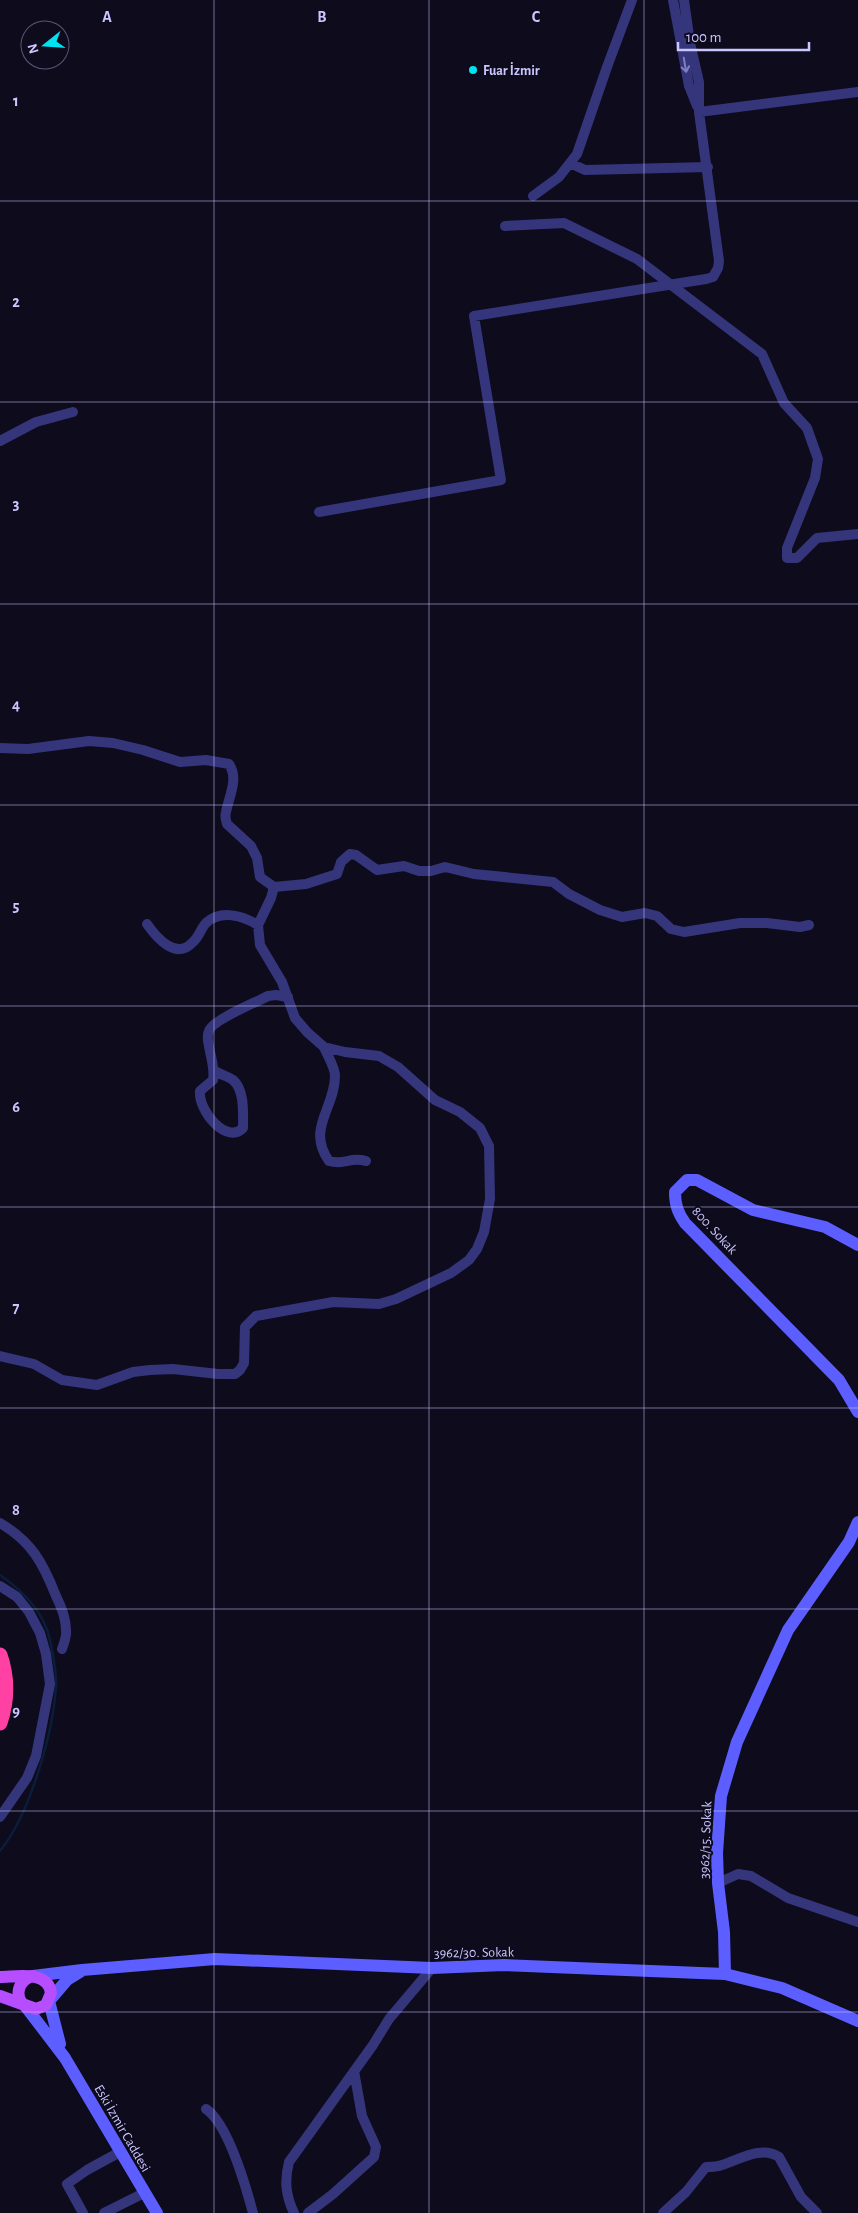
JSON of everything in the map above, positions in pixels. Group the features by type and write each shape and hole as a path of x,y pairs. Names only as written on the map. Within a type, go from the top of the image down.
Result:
{"highway":[{"path":"0,1655 5,1672 7,1690 0,1723"}],"main road":[{"name":"800. Sokak","path":"858,1245 825,1227 753,1210 697,1180 687,1180 676,1192 675,1202 685,1223 839,1380 858,1412"},
{"name":"3962/15. Sokak","path":"725,1974 724,1932 718,1883 717,1853 721,1796 737,1742 788,1630 849,1542 858,1522"},
{"name":"3962/30. Sokak","path":"33,1976 215,1959 432,1968 504,1965 725,1974 782,1988 858,2021"},
{"path":"0,1996 26,2007 41,2008 67,1980 82,1970"},
{"path":"0,1977 33,1976 44,1979 49,1985 51,1993 49,2001"},
{"path":"26,2007 20,2001 19,1988 24,1980 33,1976"},
{"name":"Eski İzmir Caddesi","path":"49,2001 54,2028 65,2058"},
{"name":"Eski İzmir Caddesi","path":"26,2007 65,2058 157,2213"}],"street":[{"path":"533,196 559,177 577,154 606,67 632,0"},
{"path":"674,0 689,86 699,112"},
{"path":"318,512 501,480 474,316 713,277 719,261 708,167 699,112 699,82 690,43 684,0"},
{"path":"699,112 858,92"},
{"path":"570,163 585,170 708,167"},
{"path":"505,226 564,223 637,259 762,354 784,403 807,428 818,459 815,478 787,548 787,558 796,558 818,538 858,534"},
{"path":"0,440 36,422 73,412"},
{"path":"0,748 28,749 89,741 113,743 180,762 206,760 228,764 233,770 234,777 226,812 227,824 251,846 257,858 260,877 274,887 306,884 337,874 341,862 350,854 356,855 377,870 404,866 419,871 431,871 444,867 498,878 525,878 553,882 569,894 600,910 622,917 645,913 657,916 671,929 684,932 740,923 767,923 800,927 809,925"},
{"path":"274,887 271,898 258,925 260,945 282,982 296,1018 307,1032 324,1047 336,1073 335,1086 324,1115 319,1138 320,1146 330,1161 339,1164 355,1158 366,1161"},
{"path":"146,924 157,938 169,947 184,948 192,944 206,923 217,916 232,915 245,918 258,925"},
{"path":"215,1071 233,1080 238,1086 243,1112 243,1128 240,1132 233,1133 216,1125 205,1113 199,1100 200,1091 213,1080 215,1071 209,1047 208,1032 212,1025 268,996 288,997"},
{"path":"0,1356 34,1364 62,1380 96,1386 133,1372 173,1368 218,1374 235,1374 244,1363 245,1327 256,1316 332,1302 379,1304 396,1299 420,1288 450,1273 470,1260 484,1232 490,1199 489,1146 480,1128 460,1112 435,1100 398,1067 379,1056 345,1052 324,1047"},
{"path":"0,1524 12,1531 33,1551 43,1564 59,1601 66,1630 62,1649"},
{"path":"0,1586 16,1597 29,1612 40,1632 50,1684 36,1756 27,1778 0,1817"},
{"path":"718,1883 738,1874 752,1876 788,1898 858,1922"},
{"path":"294,2213 287,2197 285,2174 289,2162 374,2045 389,2019 432,1968"},
{"path":"308,2213 333,2194 374,2157 376,2147 362,2116 354,2072"},
{"path":"206,2109 213,2114 237,2160 253,2213"},
{"path":"83,2213 67,2184 87,2170 120,2152"},
{"path":"663,2213 686,2192 706,2167 720,2166 743,2156 768,2153 779,2157 801,2198 817,2213"},
{"path":"104,2213 144,2193"}],"waterway":[{"path":"0,1575 24,1595 43,1620 50,1640 56,1681 50,1727 38,1773 21,1816 0,1851"}],"place":[{"name":"Fuar İzmir","path":"473,70"}]}
